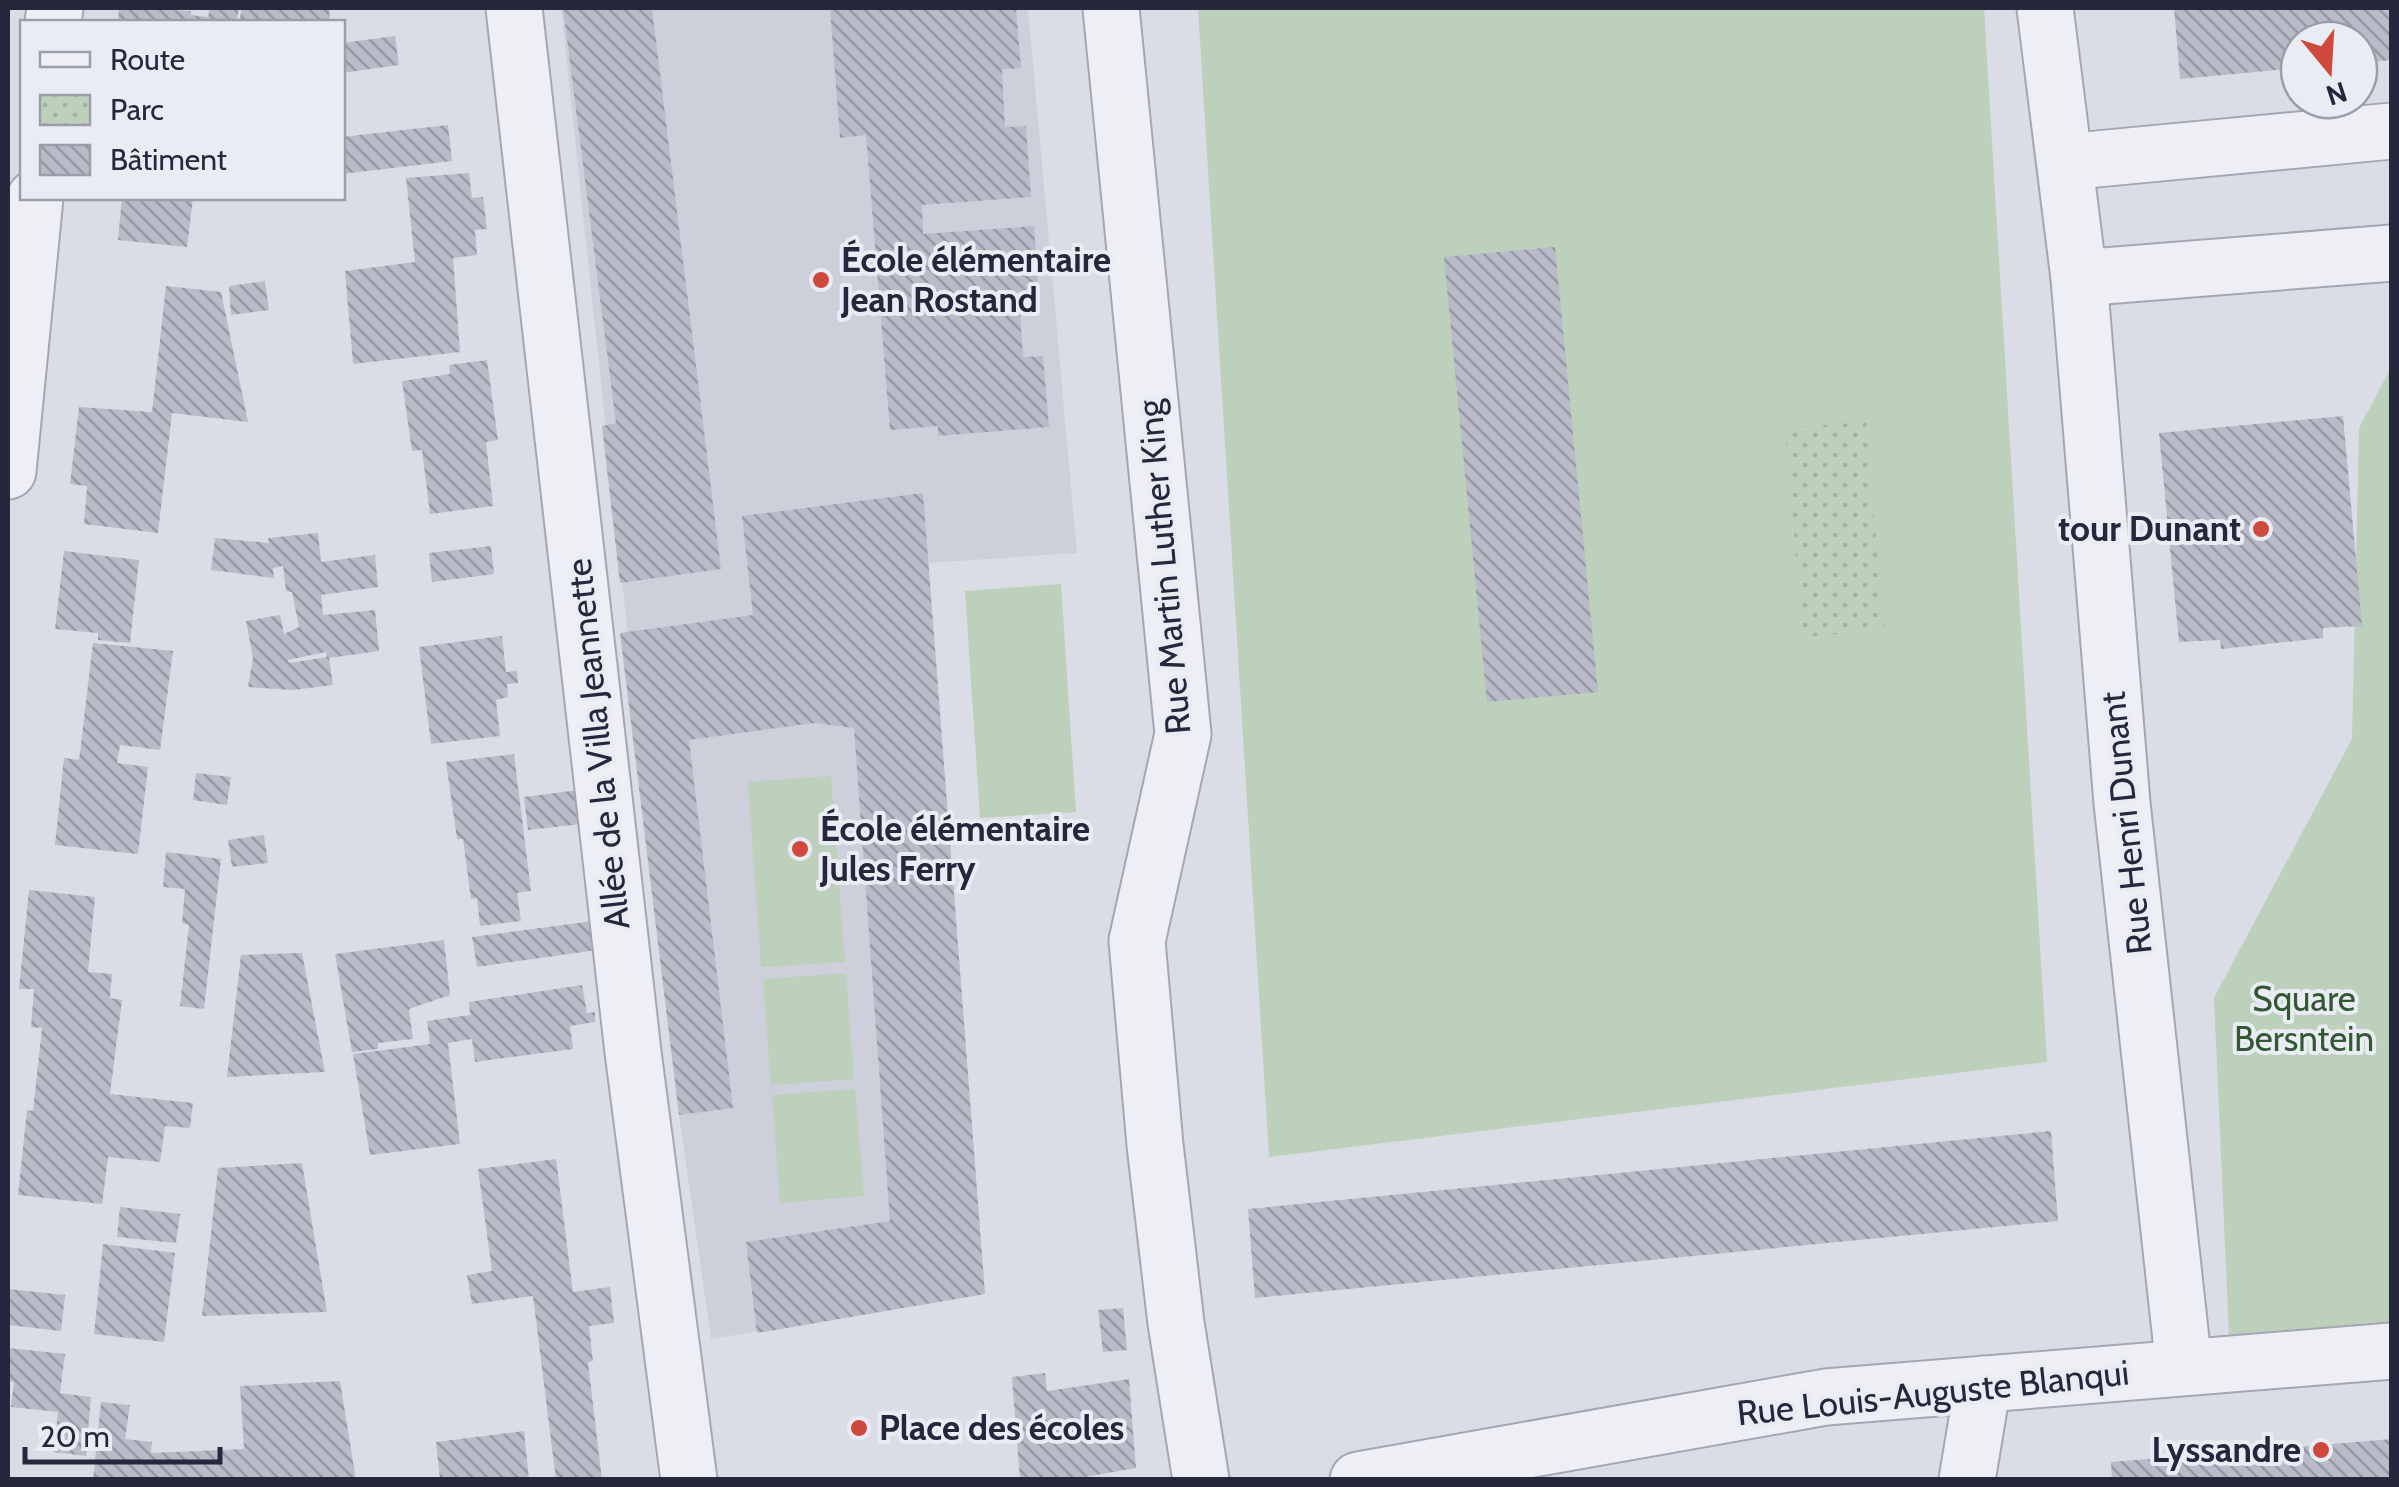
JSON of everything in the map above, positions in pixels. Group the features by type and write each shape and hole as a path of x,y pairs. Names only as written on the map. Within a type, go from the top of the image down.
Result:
{"street":[{"name":"Allée de la Villa Jeannette","path":"514,8 633,1052 689,1480"},
{"name":"Rue Martin Luther King","path":"1110,8 1183,734 1136,941 1174,1304 1201,1480"},
{"name":"Rue Henri Dunant","path":"2045,8 2080,278 2122,803 2184,1367"},
{"path":"2065,162 2392,131"},
{"path":"8,472 35,200"},
{"path":"2080,278 2392,252"},
{"name":"Rue Louis-Auguste Blanqui","path":"1358,1480 1826,1397 2392,1351"},
{"path":"1967,1480 1983,1384"}],"shaded area":[{"path":"561,8 1028,8 1077,553 928,563 985,1294 711,1339 679,1115"}],"green space":[{"path":"1198,8 1984,8 2047,1062 1269,1157"},
{"name":"Square Bersntein","path":"2391,368 2391,1323 2229,1336 2214,998 2352,739 2359,428"},
{"path":"1866,422 1884,630 1803,637 1785,428"},
{"path":"1061,584 1076,812 980,818 965,591"},
{"path":"831,776 845,962 761,967 748,782"},
{"path":"846,973 854,1079 771,1085 763,979"},
{"path":"855,1089 864,1196 780,1203 772,1095"}],"building":[{"path":"119,8 191,11 191,15 208,17 210,8 239,8 237,19 118,20"},
{"path":"242,8 329,8 330,20 239,20"},
{"path":"563,8 652,8 721,569 620,583 602,426 616,423"},
{"path":"830,8 1016,8 1021,68 1002,69 1005,127 1026,126 1031,197 922,205 923,234 1034,226 1039,298 1019,298 1023,357 1043,356 1049,427 938,436 938,426 890,430 866,135 840,138"},
{"path":"2174,8 2392,8 2392,60 2379,61 2379,20 2279,20 2279,70 2180,79"},
{"path":"395,36 399,65 345,73 345,43"},
{"path":"448,125 452,161 345,174 345,137"},
{"path":"469,173 472,198 483,197 487,229 475,230 477,255 453,258 460,352 353,364 345,271 415,262 406,178"},
{"path":"122,200 193,200 187,247 118,240"},
{"path":"1555,247 1598,692 1487,702 1444,257"},
{"path":"265,281 269,310 231,315 229,286"},
{"path":"166,286 221,292 248,422 172,413 158,533 84,524 87,486 70,484 79,407 152,412"},
{"path":"487,360 498,440 486,442 493,506 430,514 422,450 412,451 402,381 450,374 449,365"},
{"name":"tour Dunant","path":"2343,416 2362,626 2323,628 2323,638 2221,649 2220,640 2179,642 2159,433"},
{"path":"923,493 985,1294 757,1333 746,1242 890,1221 854,728 814,723 689,740 733,1108 679,1115 620,633 753,615 742,516"},
{"path":"318,533 321,562 375,555 378,587 321,595 323,615 375,610 379,651 329,658 333,685 293,690 248,687 253,658 246,621 280,615 284,634 299,627 292,592 286,591 283,566 273,568 274,578 211,570 215,538 269,543 268,538","holes":["326,652 327,657 289,663 288,660"]},
{"path":"491,546 494,574 432,582 429,553"},
{"path":"64,551 139,560 130,643 98,640 98,633 55,629"},
{"path":"502,636 506,672 517,671 518,683 507,684 508,697 496,700 500,736 431,744 419,647"},
{"path":"93,643 173,651 160,750 120,745 117,763 148,767 138,854 55,845 64,758 79,760"},
{"path":"514,754 531,891 517,893 521,921 480,926 477,898 471,899 463,839 457,839 446,762"},
{"path":"196,773 231,777 227,805 193,800"},
{"path":"578,790 582,824 528,830 524,797"},
{"path":"264,835 268,863 232,867 228,840"},
{"path":"166,852 221,859 204,1009 180,1006 189,925 182,923 185,889 163,887"},
{"path":"29,890 95,897 88,972 112,974 110,998 122,1000 110,1094 193,1103 190,1128 165,1126 160,1162 108,1157 102,1204 18,1195 27,1110 33,1111 42,1028 31,1027 34,989 19,989"},
{"path":"593,921 597,950 477,967 472,937"},
{"path":"444,940 450,995 409,1009 413,1039 378,1043 378,1049 352,1052 335,954"},
{"path":"302,953 325,1072 227,1077 241,955"},
{"path":"582,985 587,1013 595,1012 595,1022 570,1026 573,1049 475,1062 472,1039 448,1043 460,1144 370,1155 353,1054 430,1044 427,1021 470,1015 469,1002"},
{"path":"2051,1131 2058,1221 1255,1298 1248,1209"},
{"path":"556,1159 573,1292 610,1287 614,1323 589,1326 593,1361 588,1362 602,1480 556,1480 533,1296 472,1304 467,1275 492,1271 478,1169"},
{"path":"302,1163 327,1312 202,1316 218,1168"},
{"path":"120,1207 180,1214 176,1243 117,1237"},
{"path":"103,1244 175,1253 164,1342 94,1334"},
{"path":"8,1289 65,1295 61,1331 8,1325"},
{"path":"1123,1308 1127,1350 1103,1352 1098,1310"},
{"path":"8,1348 65,1354 60,1393 91,1397 86,1456 54,1452 58,1412 11,1407 14,1382 8,1381"},
{"path":"1045,1373 1047,1391 1129,1379 1136,1468 1068,1480 1020,1480 1012,1377"},
{"path":"340,1381 356,1480 93,1480 101,1402 130,1405 125,1439 152,1442 151,1453 244,1449 240,1386"},
{"path":"524,1431 529,1480 440,1480 436,1442"},
{"name":"Lyssandre","path":"2392,1439 2392,1480 2112,1480 2111,1462"}],"place":[{"name":"École élémentaire Jean Rostand","path":"821,280"},
{"name":"tour Dunant","path":"2261,529"},
{"name":"École élémentaire Jules Ferry","path":"800,849"},
{"name":"Place des écoles","path":"859,1428"},
{"name":"Lyssandre","path":"2321,1450"}]}
